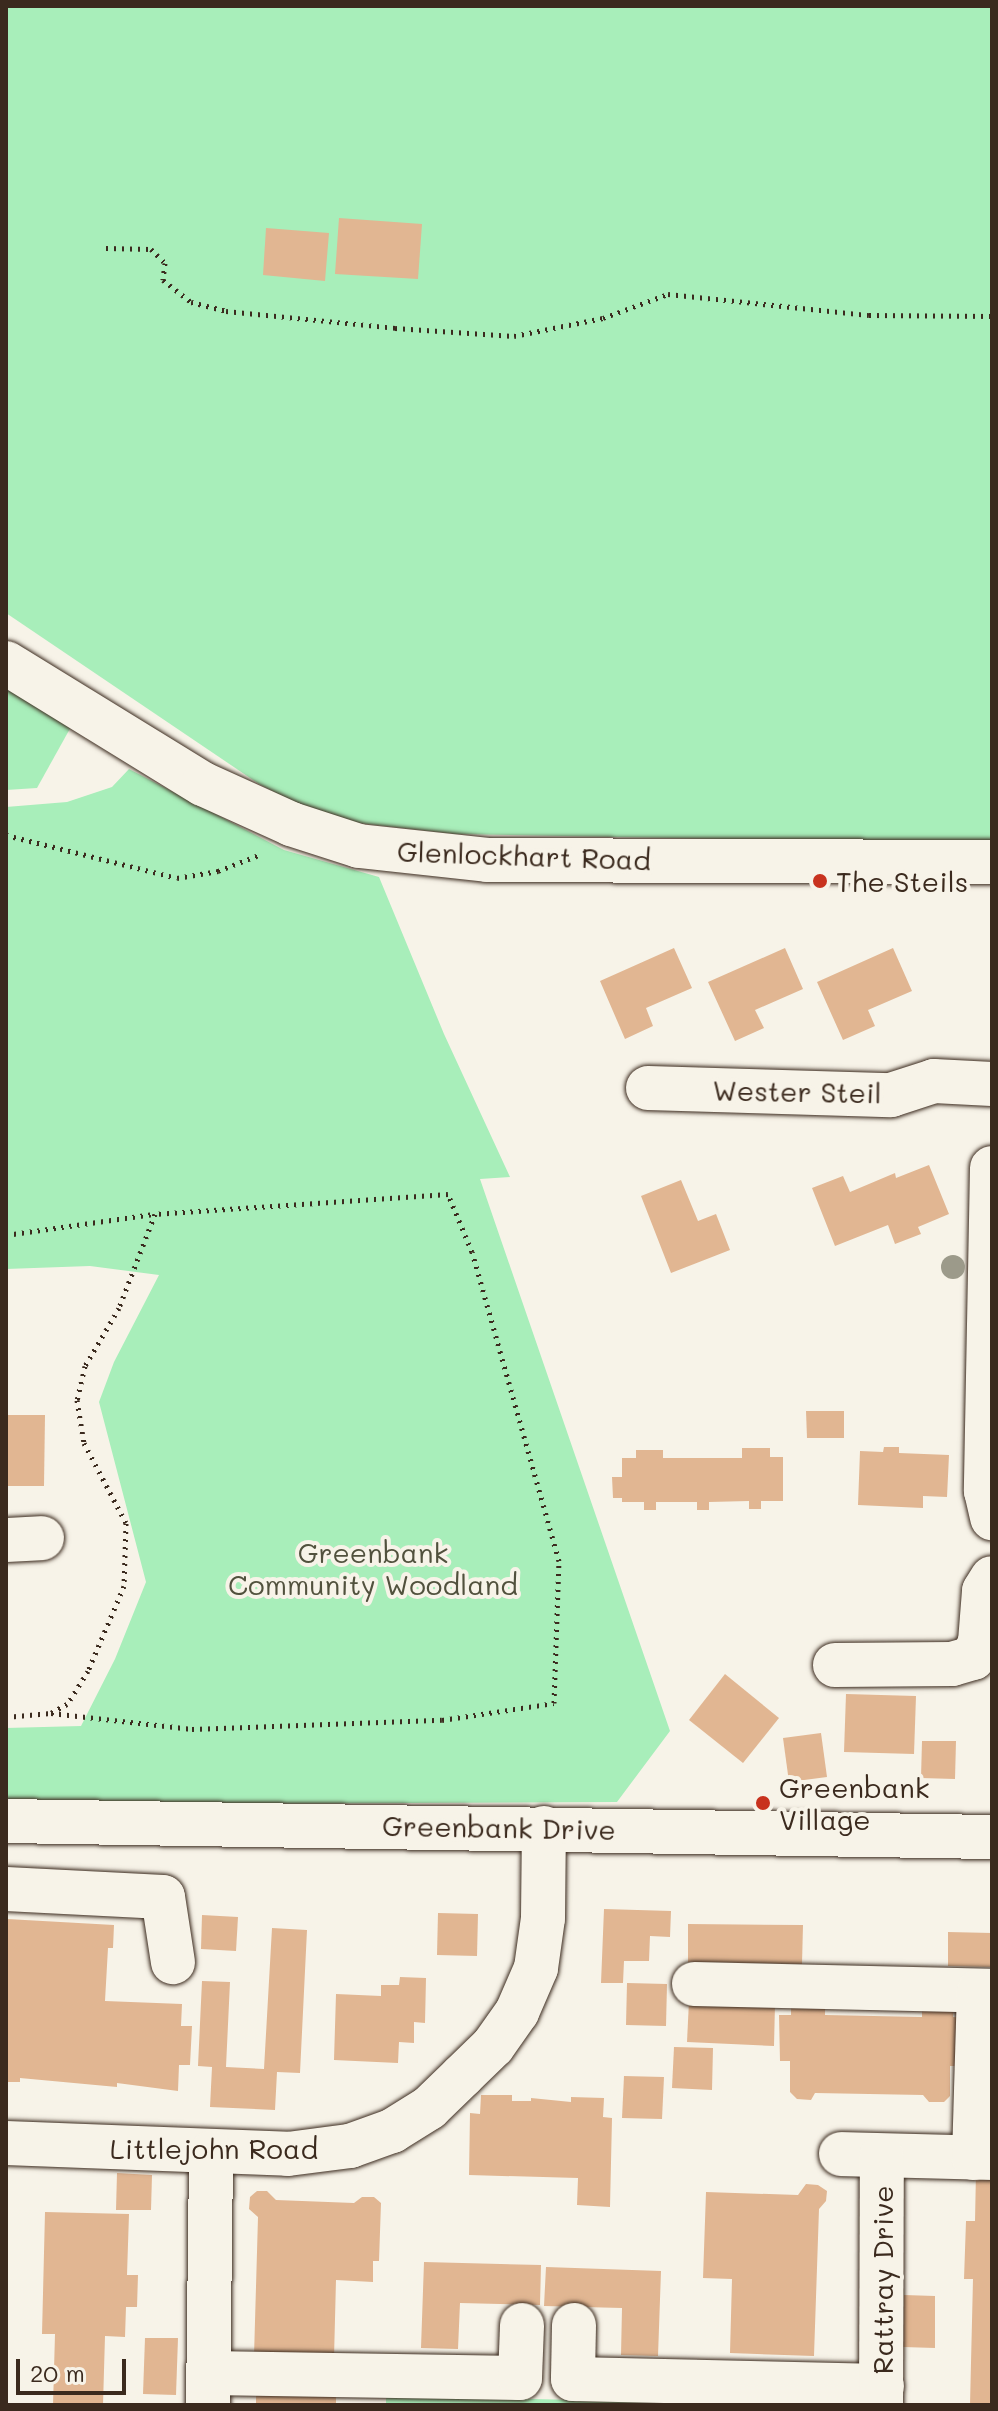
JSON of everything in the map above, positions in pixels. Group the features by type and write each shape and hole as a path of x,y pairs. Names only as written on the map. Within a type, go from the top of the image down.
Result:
{"street":[{"name":"Glenlockhart Road","path":"6,663 160,759 291,824 359,846 487,860 992,862"},
{"name":"Wester Steil","path":"648,1088 891,1095 934,1081 992,1084"},
{"path":"992,1168 986,1491 992,1518"},
{"path":"835,1665 952,1664 973,1658 980,1642 984,1591 992,1578"},
{"name":"Greenbank Drive","path":"6,1821 992,1837"},
{"name":"Littlejohn Road","path":"6,2143 288,2154 350,2146 392,2131 429,2108 493,2046 517,2012 536,1968 543,1918 544,1828"},
{"path":"6,1889 163,1897 173,1962"},
{"path":"694,1984 986,1991 983,2158"},
{"path":"211,2153 208,2389 520,2378 522,2325"},
{"name":"Rattray Drive","path":"881,2396 862,2155 983,2158"},
{"path":"574,2325 573,2379 881,2396"}],"path":[{"path":"106,248 151,249 165,263 163,280 191,302 226,311 410,329 514,336 603,318 668,294 869,315 992,316"},
{"path":"6,835 177,878 218,871 261,854 291,824"},
{"path":"6,1235 155,1214 448,1194 472,1252 559,1561 554,1703 442,1720 192,1729 51,1713 6,1717"},
{"path":"51,1713 67,1704 88,1671 124,1586 126,1523 84,1443 77,1400 85,1366 119,1308 155,1214"}],"green space":[{"path":"6,6 992,6 992,844 455,834 350,822 309,810 259,784 6,613"},
{"path":"6,684 72,725 37,788 6,790"},
{"name":"Greenbank Community Woodland","path":"129,769 284,850 379,877 444,1034 510,1177 480,1179 670,1731 617,1802 6,1805 6,1728 81,1726 115,1659 146,1582 99,1402 114,1362 159,1275 90,1266 6,1269 6,807 67,802 112,787"},
{"path":"386,2396 674,2402 674,2405 386,2405"}],"building":[{"path":"339,218 422,224 418,279 335,274"},
{"path":"266,228 329,233 325,281 263,275"},
{"path":"674,948 692,988 646,1008 653,1026 625,1039 600,981"},
{"path":"785,948 803,989 755,1010 764,1028 735,1041 708,982"},
{"path":"893,948 912,991 868,1010 875,1026 843,1040 817,982"},
{"path":"929,1165 949,1214 918,1227 921,1234 895,1244 888,1225 835,1246 812,1188 843,1176 850,1192 895,1173 896,1178"},
{"path":"681,1180 698,1221 716,1214 730,1250 671,1273 641,1196"},
{"path":"806,1411 844,1411 844,1438 807,1438"},
{"path":"6,1415 45,1415 44,1486 6,1486"},
{"path":"884,1447 899,1447 899,1453 949,1455 947,1497 923,1496 923,1508 858,1505 860,1451 883,1452"},
{"path":"742,1448 770,1448 770,1457 783,1457 783,1501 761,1501 761,1509 749,1509 749,1501 709,1502 709,1510 697,1510 697,1502 656,1502 656,1510 644,1510 644,1502 622,1502 622,1498 613,1498 612,1477 622,1477 622,1458 636,1458 636,1450 663,1450 663,1458 742,1458"},
{"path":"725,1674 779,1718 743,1763 689,1720"},
{"path":"846,1694 916,1696 914,1754 844,1752"},
{"path":"821,1733 827,1777 789,1782 783,1738"},
{"path":"922,1741 956,1741 955,1779 921,1778"},
{"path":"604,1909 671,1911 670,1937 650,1936 649,1961 624,1961 623,1983 601,1983"},
{"path":"438,1913 478,1914 477,1956 437,1955"},
{"path":"202,1915 238,1917 236,1951 201,1949"},
{"path":"7,1919 114,1925 113,1948 108,1948 105,2001 182,2004 181,2026 192,2026 190,2065 179,2065 178,2091 117,2083 117,2087 20,2078 20,2082 6,2082"},
{"path":"688,1924 803,1925 802,1964 688,1962"},
{"path":"272,1928 307,1930 300,2073 277,2072 275,2110 210,2107 212,2067 198,2066 202,1981 230,1982 226,2067 264,2069"},
{"path":"948,1932 992,1933 992,1967 948,1966"},
{"path":"400,1977 426,1978 425,2023 414,2022 414,2043 399,2042 398,2063 334,2060 336,1994 381,1996 381,1985 399,1985"},
{"path":"627,1983 667,1984 666,2026 626,2025"},
{"path":"689,2001 775,2004 774,2046 687,2042"},
{"path":"791,2003 825,2003 825,2015 922,2017 922,2003 954,2004 953,2017 967,2018 966,2066 950,2066 950,2096 944,2102 929,2102 923,2095 815,2093 811,2100 797,2099 790,2092 790,2061 780,2061 779,2015 791,2015"},
{"path":"674,2047 713,2048 712,2090 672,2088"},
{"path":"624,2076 664,2077 662,2119 622,2118"},
{"path":"481,2095 512,2095 512,2101 531,2101 531,2098 571,2102 571,2097 604,2098 603,2117 612,2118 610,2207 577,2205 578,2178 469,2175 470,2113 480,2114"},
{"path":"976,2172 992,2173 992,2405 970,2405 973,2279 964,2279 966,2221 975,2221"},
{"path":"117,2173 152,2175 151,2210 116,2210"},
{"path":"806,2184 818,2185 827,2191 826,2201 819,2209 814,2356 730,2353 732,2279 703,2278 706,2192 798,2195"},
{"path":"257,2191 267,2191 276,2200 354,2203 362,2197 374,2197 381,2203 379,2261 373,2261 373,2282 336,2280 334,2358 254,2356 258,2217 249,2209 250,2197"},
{"path":"45,2212 129,2214 127,2275 138,2275 137,2307 126,2307 125,2337 105,2336 103,2405 53,2405 55,2334 42,2334"},
{"path":"424,2262 541,2265 540,2305 460,2303 458,2349 421,2348"},
{"path":"546,2267 661,2271 658,2356 621,2355 622,2308 544,2306"},
{"path":"904,2295 935,2296 935,2348 903,2347"},
{"path":"145,2338 178,2338 176,2395 143,2394"},
{"path":"256,2393 336,2395 336,2405 256,2405"}],"place":[{"name":"The Steils","path":"820,881"},
{"name":"Greenbank Village","path":"763,1803"}]}
